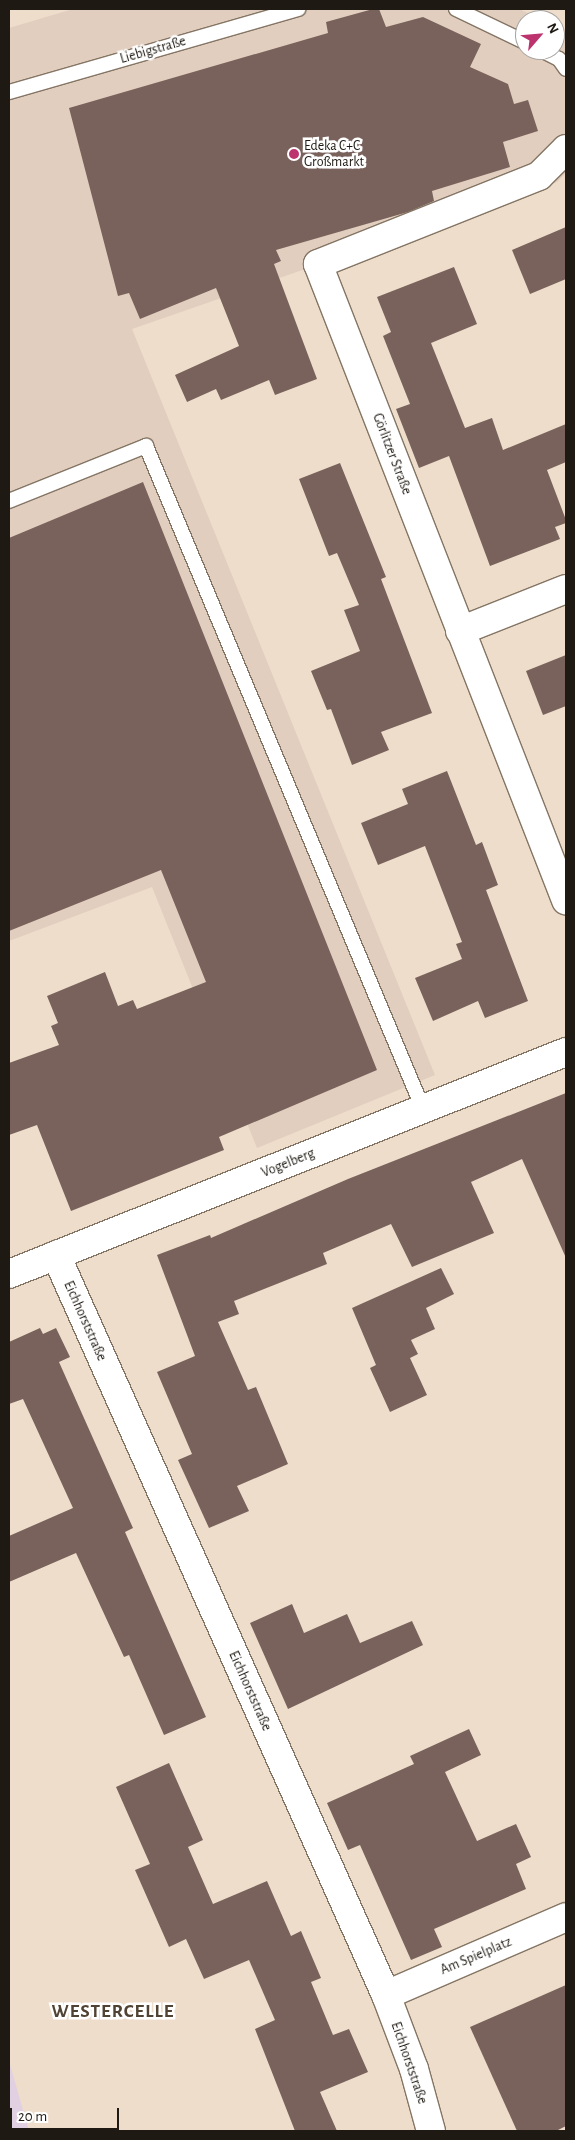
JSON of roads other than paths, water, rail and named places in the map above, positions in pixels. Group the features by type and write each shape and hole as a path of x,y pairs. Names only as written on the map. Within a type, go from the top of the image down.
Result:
{"street":[{"name":"Görlitzer Straße","path":"566,150 538,176 318,264 566,900"},
{"path":"460,631 566,589"},
{"name":"Vogelberg","path":"9,1274 566,1052"},
{"name":"Eichhorststraße","path":"56,1255 386,1995 414,2069 431,2131"},
{"name":"Am Spielplatz","path":"386,1995 566,1917"}],"lane":[{"name":"Liebigstraße","path":"9,92 298,9"},
{"path":"456,9 515,37"},
{"path":"9,501 146,446 423,1109"}],"place":[{"name":"Edeka C+C Großmarkt","path":"294,154"}],"district":[{"name":"WESTERCELLE","path":"113,2012"}]}
